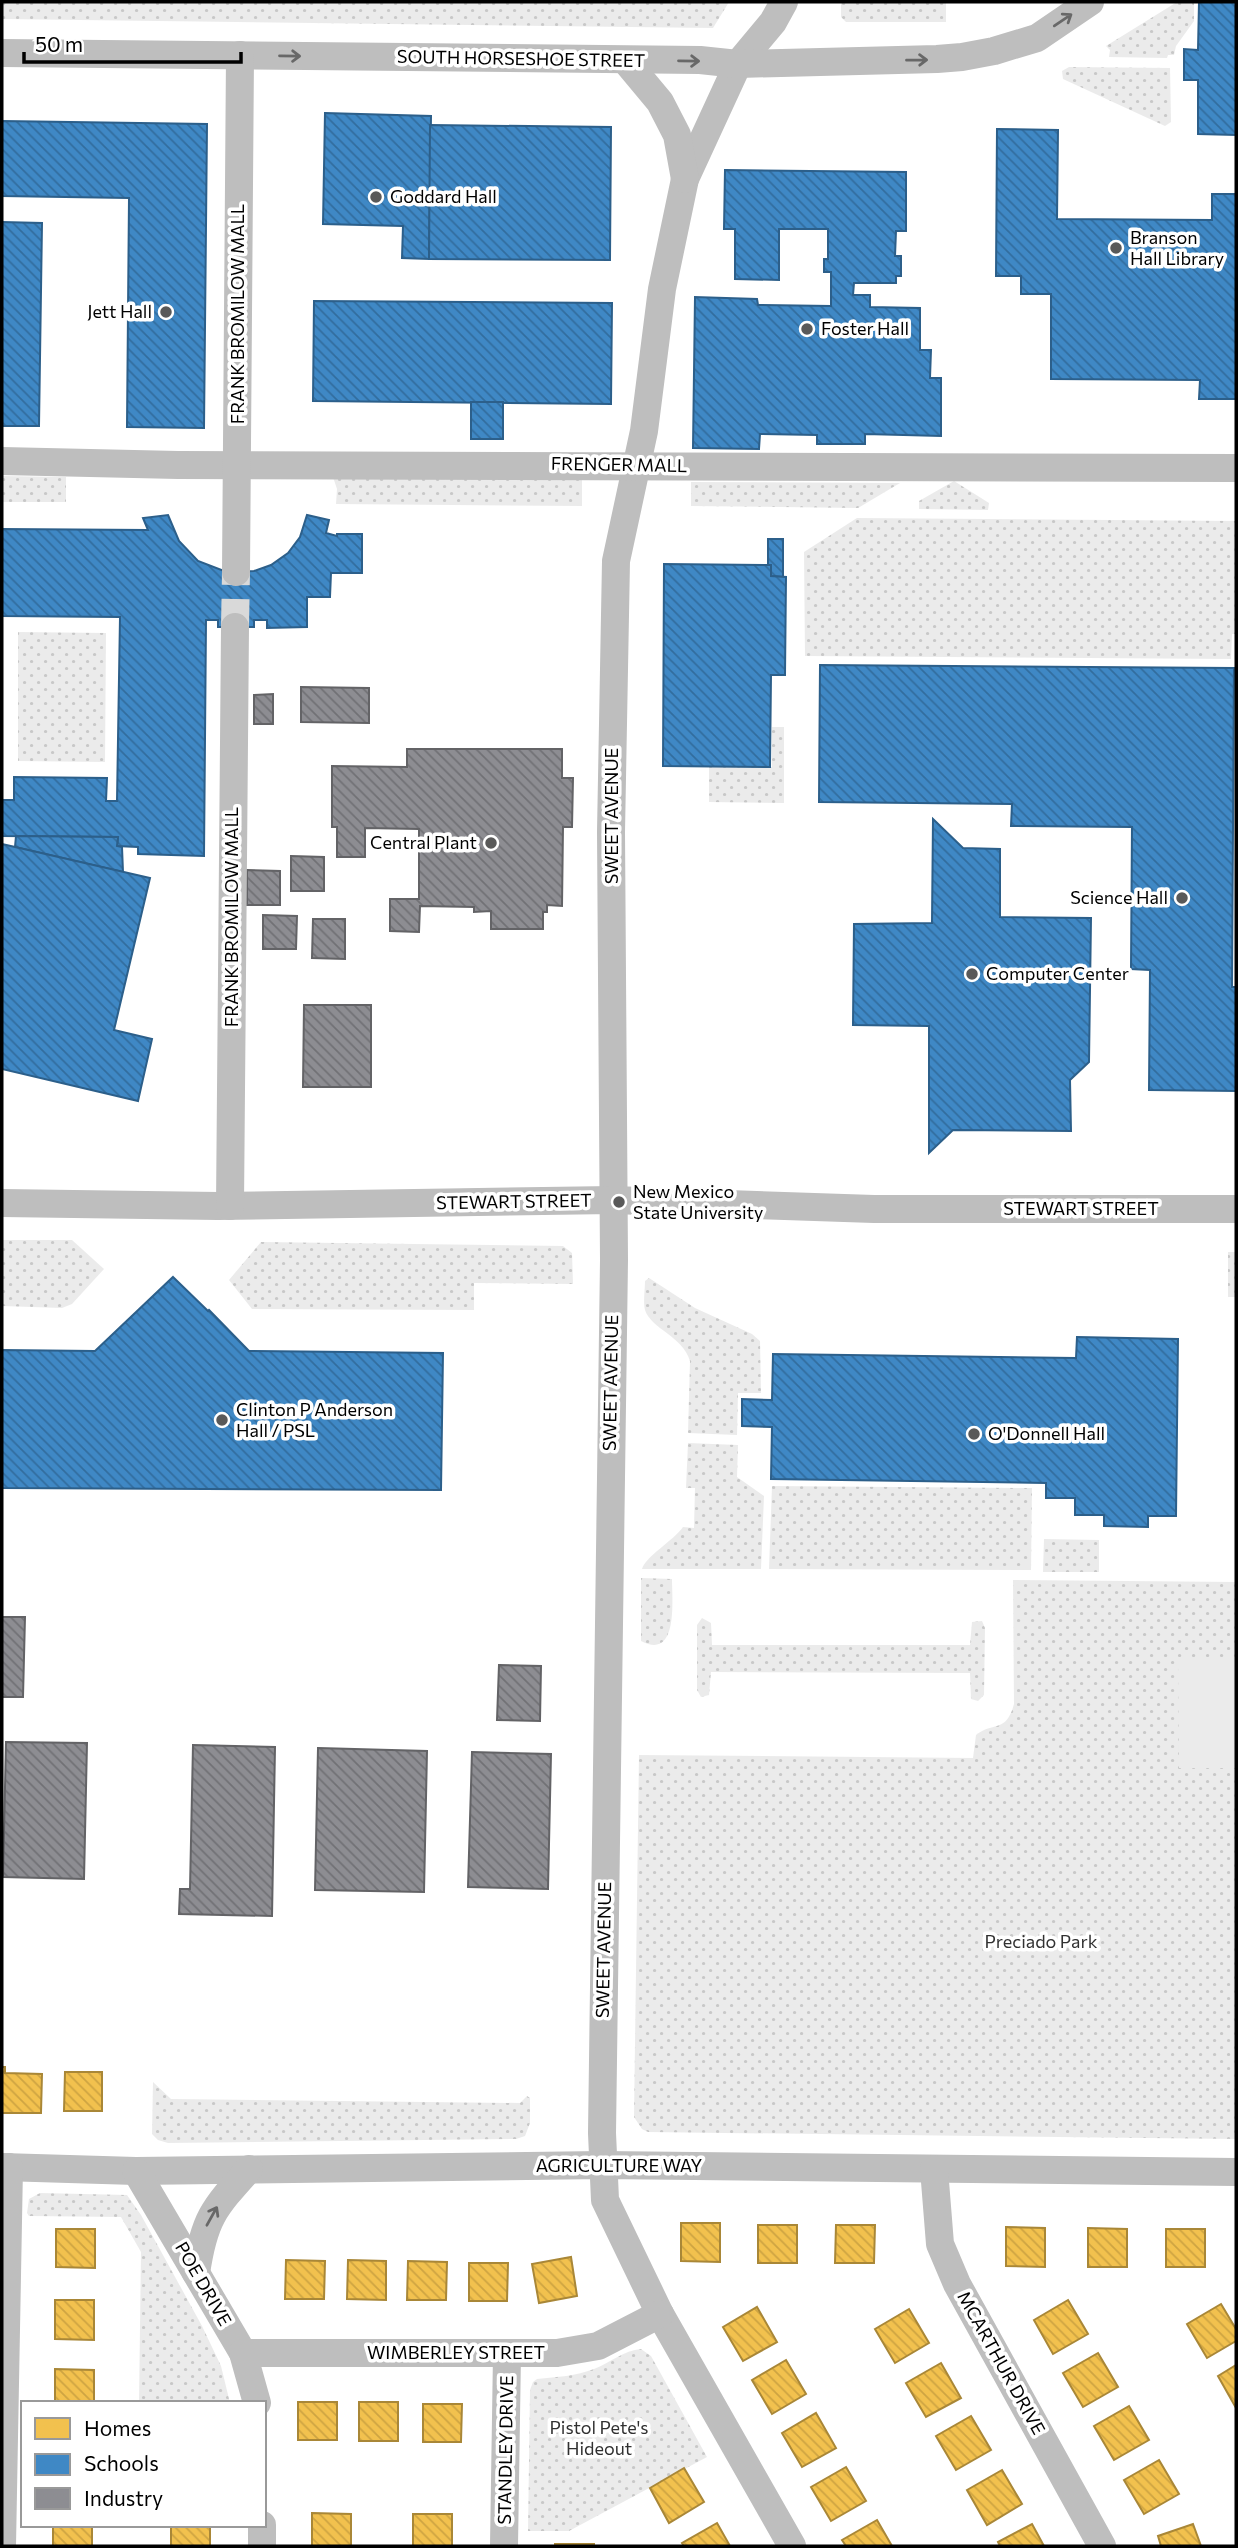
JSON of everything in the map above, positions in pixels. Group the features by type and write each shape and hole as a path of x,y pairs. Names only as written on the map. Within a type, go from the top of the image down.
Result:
{"street":[{"name":"SWEET AVENUE","path":"783,2 773,22 738,64 684,178 662,289 638,465 622,525 616,561 611,832 613,1200 602,2165 605,2200 660,2314 792,2546"},
{"name":"SOUTH HORSESHOE STREET","path":"2,53 699,61 738,64 937,59 994,51 1037,38 1090,2"},
{"name":"FRANK BROMILOW MALL","path":"236,572 240,55"},
{"name":"SWEET AVENUE","path":"625,60 660,102 677,135 684,178"},
{"name":"FRENGER MALL","path":"2,461 178,465 1236,468"},
{"name":"FRANK BROMILOW MALL","path":"230,1206 235,627"},
{"name":"STEWART STREET","path":"2,1203 230,1206 613,1200 874,1209 1236,1209"},
{"name":"AGRICULTURE WAY","path":"5,2167 136,2171 602,2165 1236,2172"},
{"path":"2,2546 5,2167"},
{"path":"196,2273 200,2245 210,2217 248,2169"},
{"name":"MCARTHUR DRIVE","path":"934,2169 940,2244 957,2284 1102,2546"},
{"name":"POE DRIVE","path":"136,2171 243,2353 256,2401"},
{"name":"WIMBERLEY STREET","path":"243,2353 557,2353 598,2346 660,2314"},
{"name":"STANDLEY DRIVE","path":"504,2546 507,2354"},
{"path":"262,2527 262,2546"}],"green space":[{"path":"2,2 729,2 713,28 2,19"},
{"path":"841,2 946,2 946,22 846,22 841,17"},
{"path":"1177,2 1194,2 1194,21 1176,46 1174,55 1168,55 1167,58 1109,57 1110,50 1106,46"},
{"path":"1069,67 1170,68 1171,122 1165,126 1063,79 1062,71"},
{"path":"2,476 66,477 66,502 2,502"},
{"path":"333,477 582,479 582,506 336,504 337,489"},
{"path":"954,481 989,503 988,510 919,509 919,501"},
{"path":"691,482 900,483 858,508 691,506"},
{"path":"857,518 1236,521 1236,634 1232,634 1231,659 805,656 804,552"},
{"path":"18,632 106,633 105,762 18,761"},
{"path":"772,727 784,727 784,803 709,802 709,767 772,767"},
{"path":"2,1240 72,1240 104,1269 72,1304 62,1308 2,1306"},
{"path":"261,1242 563,1246 572,1253 573,1284 474,1283 474,1310 252,1309 229,1280"},
{"path":"1228,1252 1236,1252 1236,1297 1228,1297"},
{"path":"649,1278 695,1308 752,1334 760,1341 761,1393 738,1393 737,1435 688,1433 690,1361 681,1345 648,1317 644,1300 645,1281"},
{"path":"688,1443 738,1445 737,1477 764,1496 761,1569 642,1569 683,1527 694,1528 695,1488 686,1488"},
{"path":"772,1486 1032,1488 1031,1570 769,1569"},
{"path":"1044,1539 1099,1540 1099,1572 1043,1572"},
{"path":"641,1578 672,1579 671,1625 662,1643 653,1645 641,1641"},
{"name":"Preciado Park","path":"1013,1580 1236,1582 1236,2139 648,2132 642,2129 634,2117 639,1755 973,1758 976,1735 1007,1720 1014,1704"},
{"path":"702,1618 711,1623 712,1645 970,1645 972,1622 982,1621 985,1628 984,1695 978,1701 971,1699 970,1673 711,1672 709,1695 701,1697 697,1690 697,1625"},
{"path":"1178,1659 1236,1659 1236,1768 1179,1768"},
{"path":"153,2082 171,2099 520,2103 527,2096 530,2098 530,2123 525,2136 516,2139 168,2143 158,2140 152,2134"},
{"path":"40,2193 127,2195 141,2215 202,2326 221,2366 230,2401 139,2401 141,2252 121,2217 29,2216 29,2199"},
{"name":"Pistol Pete's Hideout","path":"641,2349 651,2356 707,2457 569,2531 528,2531 530,2390 533,2382 537,2379 587,2371"}],"building: Homes":[{"path":"2,2067 5,2067 5,2073 42,2074 41,2113 2,2113"},
{"path":"65,2072 102,2072 102,2111 64,2111"},
{"path":"681,2223 720,2223 720,2262 681,2261"},
{"path":"758,2225 797,2225 797,2263 758,2263"},
{"path":"836,2225 875,2225 874,2263 835,2263"},
{"path":"1006,2227 1045,2228 1045,2267 1006,2266"},
{"path":"1088,2228 1127,2229 1127,2267 1088,2267"},
{"path":"56,2229 95,2229 95,2268 56,2267"},
{"path":"1166,2229 1205,2229 1205,2267 1166,2267"},
{"path":"571,2257 577,2296 539,2303 532,2264"},
{"path":"286,2260 325,2261 324,2299 285,2299"},
{"path":"348,2260 386,2261 386,2300 347,2299"},
{"path":"408,2261 447,2262 446,2300 407,2300"},
{"path":"469,2263 508,2263 507,2301 469,2301"},
{"path":"55,2300 94,2300 94,2340 55,2339"},
{"path":"1068,2300 1088,2334 1053,2354 1034,2320"},
{"path":"1221,2304 1236,2329 1236,2341 1207,2358 1187,2324"},
{"path":"757,2307 777,2342 743,2361 723,2327"},
{"path":"909,2309 929,2343 895,2363 875,2329"},
{"path":"1098,2353 1118,2387 1083,2407 1063,2373"},
{"path":"786,2360 806,2394 772,2414 752,2380"},
{"path":"941,2363 961,2398 926,2417 906,2383"},
{"path":"1236,2365 1236,2408 1218,2376"},
{"path":"55,2369 94,2370 94,2401 55,2401"},
{"path":"298,2402 337,2402 337,2440 298,2440"},
{"path":"359,2402 398,2402 398,2441 359,2441"},
{"path":"423,2404 462,2404 461,2442 423,2442"},
{"path":"1129,2406 1149,2440 1114,2460 1094,2426"},
{"path":"816,2413 836,2448 802,2467 782,2433"},
{"path":"971,2416 991,2450 956,2470 936,2436"},
{"path":"1159,2460 1179,2494 1144,2514 1124,2480"},
{"path":"846,2467 866,2501 831,2521 811,2487"},
{"path":"684,2468 704,2502 669,2523 650,2488"},
{"path":"1002,2470 1022,2504 987,2525 967,2490"},
{"path":"312,2513 351,2514 351,2546 312,2546"},
{"path":"413,2514 452,2514 452,2546 413,2546"},
{"path":"877,2520 892,2546 846,2546 842,2540"},
{"path":"717,2523 730,2546 684,2546 682,2543"},
{"path":"1032,2524 1044,2546 1000,2546 998,2542"},
{"path":"1193,2524 1201,2546 1161,2546 1158,2536"},
{"path":"53,2527 92,2527 92,2546 53,2546"},
{"path":"171,2527 210,2527 210,2546 171,2546"},
{"path":"594,2544 594,2546 555,2546"}],"building: Schools":[{"path":"1199,2 1236,2 1236,135 1198,134 1198,80 1184,80 1184,49 1198,50"},
{"name":"Goddard Hall","path":"325,113 431,116 429,259 402,258 403,226 323,224"},
{"name":"Jett Hall","path":"2,121 207,124 204,428 127,427 129,198 2,196"},
{"path":"430,125 611,127 610,260 429,259"},
{"name":"Branson Hall Library","path":"997,129 1058,130 1057,219 1212,220 1212,194 1236,194 1236,399 1199,399 1200,380 1051,379 1051,294 1021,294 1021,276 996,276"},
{"name":"Foster Hall","path":"725,170 906,172 906,231 896,231 895,256 901,256 901,276 896,276 896,283 854,283 853,295 870,295 870,307 920,308 920,350 931,350 930,378 941,378 941,436 865,434 865,444 817,444 817,435 760,434 759,449 693,448 695,297 757,299 758,305 831,306 831,272 824,272 824,259 828,259 828,229 779,229 779,280 735,279 735,229 724,229"},
{"path":"2,222 42,223 39,426 2,426"},
{"path":"314,301 612,303 611,404 313,401"},
{"path":"471,402 503,402 503,439 471,439"},
{"path":"168,515 179,541 198,561 224,571 236,572 254,571 271,565 288,553 300,537 307,515 329,520 326,533 337,536 362,534 362,573 331,573 330,597 307,597 307,627 267,628 267,620 254,620 254,627 218,627 218,620 206,620 204,856 138,854 138,847 117,846 118,837 2,836 2,800 14,800 14,777 107,778 106,801 117,801 120,617 2,616 2,529 148,530 143,518"},
{"path":"768,539 783,539 783,577 771,576 771,565 768,565"},
{"path":"664,564 771,565 771,576 786,577 785,675 771,675 770,767 663,766"},
{"name":"Science Hall","path":"820,665 1234,668 1232,987 1236,987 1236,1091 1149,1090 1150,970 1131,969 1132,827 1011,826 1012,804 819,802"},
{"name":"Computer Center","path":"933,819 963,848 1000,849 1000,917 1091,918 1089,1062 1070,1080 1071,1131 953,1130 929,1153 929,1026 853,1025 854,924 932,923"},
{"path":"16,836 118,837 117,846 122,847 123,872 15,847"},
{"path":"2,844 150,878 114,1030 152,1039 138,1101 2,1069"},
{"name":"Clinton P Anderson Hall / PSL","path":"173,1277 249,1351 443,1353 441,1490 2,1488 2,1350 95,1351"},
{"name":"O'Donnell Hall","path":"1077,1337 1178,1339 1176,1516 1148,1516 1148,1527 1104,1526 1104,1515 1075,1515 1075,1498 1046,1498 1046,1483 771,1479 772,1427 742,1426 742,1399 772,1400 773,1354 1076,1358"}],"building: Industry":[{"path":"301,687 369,688 369,723 301,722"},
{"path":"273,694 273,724 254,724 254,695"},
{"name":"Central Plant","path":"407,749 562,749 562,778 573,778 572,827 563,827 562,906 547,905 547,912 543,912 543,929 491,929 491,911 474,912 474,907 420,906 419,932 390,931 390,899 419,899 419,829 365,828 365,857 337,857 337,827 332,827 332,766 407,767"},
{"path":"291,856 324,857 324,891 291,891"},
{"path":"247,870 280,871 280,905 247,905"},
{"path":"263,915 297,916 296,949 263,949"},
{"path":"313,919 345,919 345,959 312,958"},
{"path":"304,1005 371,1005 371,1087 303,1087"},
{"path":"2,1617 25,1617 23,1697 2,1697"},
{"path":"499,1665 541,1666 540,1721 497,1720"},
{"path":"6,1742 87,1743 84,1879 3,1877"},
{"path":"193,1745 275,1747 272,1916 179,1914 180,1889 190,1889"},
{"path":"318,1748 427,1751 424,1892 315,1890"},
{"path":"472,1752 551,1754 548,1889 468,1887"}],"tunnel":[{"path":"235,627 236,572"}],"place":[{"name":"Goddard Hall","path":"376,197"},
{"name":"Branson Hall Library","path":"1116,248"},
{"name":"Jett Hall","path":"166,312"},
{"name":"Foster Hall","path":"807,329"},
{"name":"Central Plant","path":"491,843"},
{"name":"Science Hall","path":"1182,898"},
{"name":"Computer Center","path":"972,974"},
{"name":"New Mexico State University","path":"619,1202"},
{"name":"Clinton P Anderson Hall / PSL","path":"222,1420"},
{"name":"O'Donnell Hall","path":"974,1434"}]}
